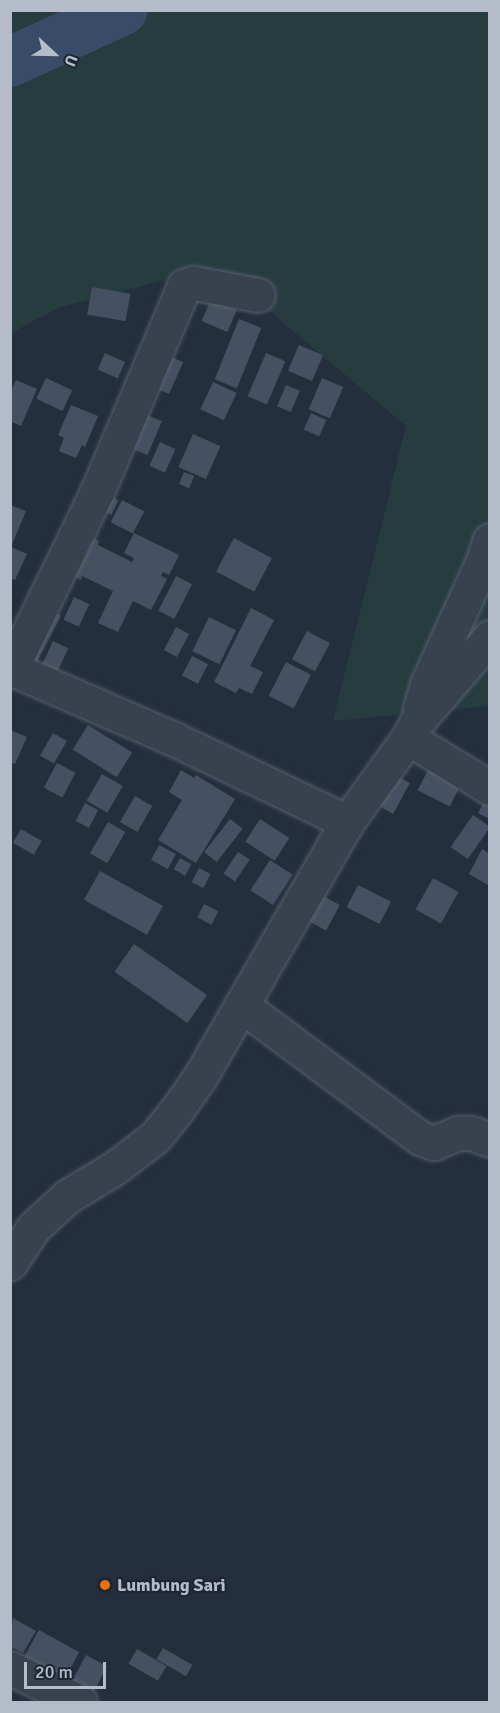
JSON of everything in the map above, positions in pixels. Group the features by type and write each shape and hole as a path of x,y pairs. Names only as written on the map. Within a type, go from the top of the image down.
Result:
{"street":[{"path":"258,295 194,283 184,286 97,492 11,669 174,739 346,822"},
{"path":"412,730 428,682 483,561 489,540"},
{"path":"10,1263 34,1227 68,1196 116,1167 155,1137 200,1077 346,822 412,730 489,637"},
{"path":"412,730 489,788"},
{"path":"241,1005 420,1138 434,1143 458,1133 471,1133 489,1140"},
{"path":"10,1668 80,1702"}],"green space":[{"path":"11,11 489,11 489,706 333,721 406,426 217,267 60,307 11,333"}],"building":[{"path":"92,287 130,294 126,321 87,315"},
{"path":"211,299 237,310 227,332 202,321"},
{"path":"239,319 261,328 237,388 215,379"},
{"path":"299,345 323,355 312,381 288,371"},
{"path":"105,353 125,362 118,378 98,369"},
{"path":"266,353 285,361 267,404 248,396"},
{"path":"165,354 183,362 169,394 151,386"},
{"path":"46,378 72,390 63,411 36,399"},
{"path":"322,378 343,387 330,418 309,409"},
{"path":"16,380 37,389 21,426 10,421 10,393"},
{"path":"213,382 237,393 224,420 200,409"},
{"path":"286,385 300,391 291,412 277,406"},
{"path":"71,405 98,416 85,447 82,445 76,458 59,451 64,438 58,435"},
{"path":"138,411 162,421 147,455 124,445"},
{"path":"311,413 327,420 319,436 304,429"},
{"path":"193,434 220,446 206,479 178,467"},
{"path":"160,442 176,449 165,473 149,466"},
{"path":"184,472 194,476 189,488 179,484"},
{"path":"103,493 118,500 112,515 96,508"},
{"path":"122,500 144,511 133,534 111,522"},
{"path":"10,505 26,511 11,547 27,554 15,580 10,578"},
{"path":"83,533 99,541 98,545 132,562 134,558 124,553 134,533 179,555 169,575 163,572 161,576 167,579 151,610 133,601 118,632 98,623 113,591 82,576 81,580 64,571"},
{"path":"234,538 272,558 254,592 216,572"},
{"path":"176,576 192,584 174,619 158,611"},
{"path":"74,597 89,604 79,627 63,620"},
{"path":"46,608 61,616 35,665 20,657"},
{"path":"251,608 274,620 250,666 263,672 252,694 239,688 236,693 214,682"},
{"path":"209,617 236,630 219,664 192,651"},
{"path":"176,627 189,634 177,657 164,650"},
{"path":"307,631 330,643 315,671 292,659"},
{"path":"53,641 68,648 57,674 41,666"},
{"path":"192,656 208,664 198,684 182,676"},
{"path":"286,662 311,675 294,709 269,696"},
{"path":"88,725 132,753 117,777 73,750"},
{"path":"10,730 27,737 15,764 10,762"},
{"path":"53,733 67,741 54,764 40,756"},
{"path":"57,763 76,773 62,798 44,788"},
{"path":"429,768 461,784 450,807 418,790"},
{"path":"181,770 194,778 196,775 235,799 196,863 158,840 182,800 169,792"},
{"path":"102,774 123,786 107,813 86,801"},
{"path":"393,774 410,783 393,814 377,805"},
{"path":"135,796 152,806 137,832 120,822"},
{"path":"485,800 490,803 490,819 478,813"},
{"path":"85,803 98,810 89,828 76,821"},
{"path":"473,815 490,827 468,859 451,847"},
{"path":"230,819 243,829 217,862 204,852"},
{"path":"260,819 289,838 275,861 245,842"},
{"path":"108,822 125,832 107,863 90,853"},
{"path":"21,829 42,841 34,855 13,843"},
{"path":"159,845 176,854 168,869 151,860"},
{"path":"482,849 490,854 488,885 469,874"},
{"path":"238,852 250,860 235,881 223,874"},
{"path":"180,858 191,864 185,876 174,869"},
{"path":"270,860 293,875 273,905 250,890"},
{"path":"199,868 211,874 203,888 192,882"},
{"path":"100,871 163,906 147,935 84,900"},
{"path":"433,878 458,892 441,924 416,909"},
{"path":"358,885 391,902 380,924 347,907"},
{"path":"323,896 340,905 326,931 309,922"},
{"path":"204,904 218,911 211,925 197,917"},
{"path":"134,944 207,995 187,1023 114,972"},
{"path":"13,1618 36,1631 23,1653 10,1646"},
{"path":"39,1630 79,1652 62,1683 22,1661"},
{"path":"163,1648 192,1665 186,1676 156,1659"},
{"path":"137,1649 166,1666 158,1681 128,1664"},
{"path":"86,1655 107,1666 93,1694 71,1682"}],"waterway":[{"path":"10,62 123,10"}],"place":[{"name":"Lumbung Sari","path":"105,1585"}]}
